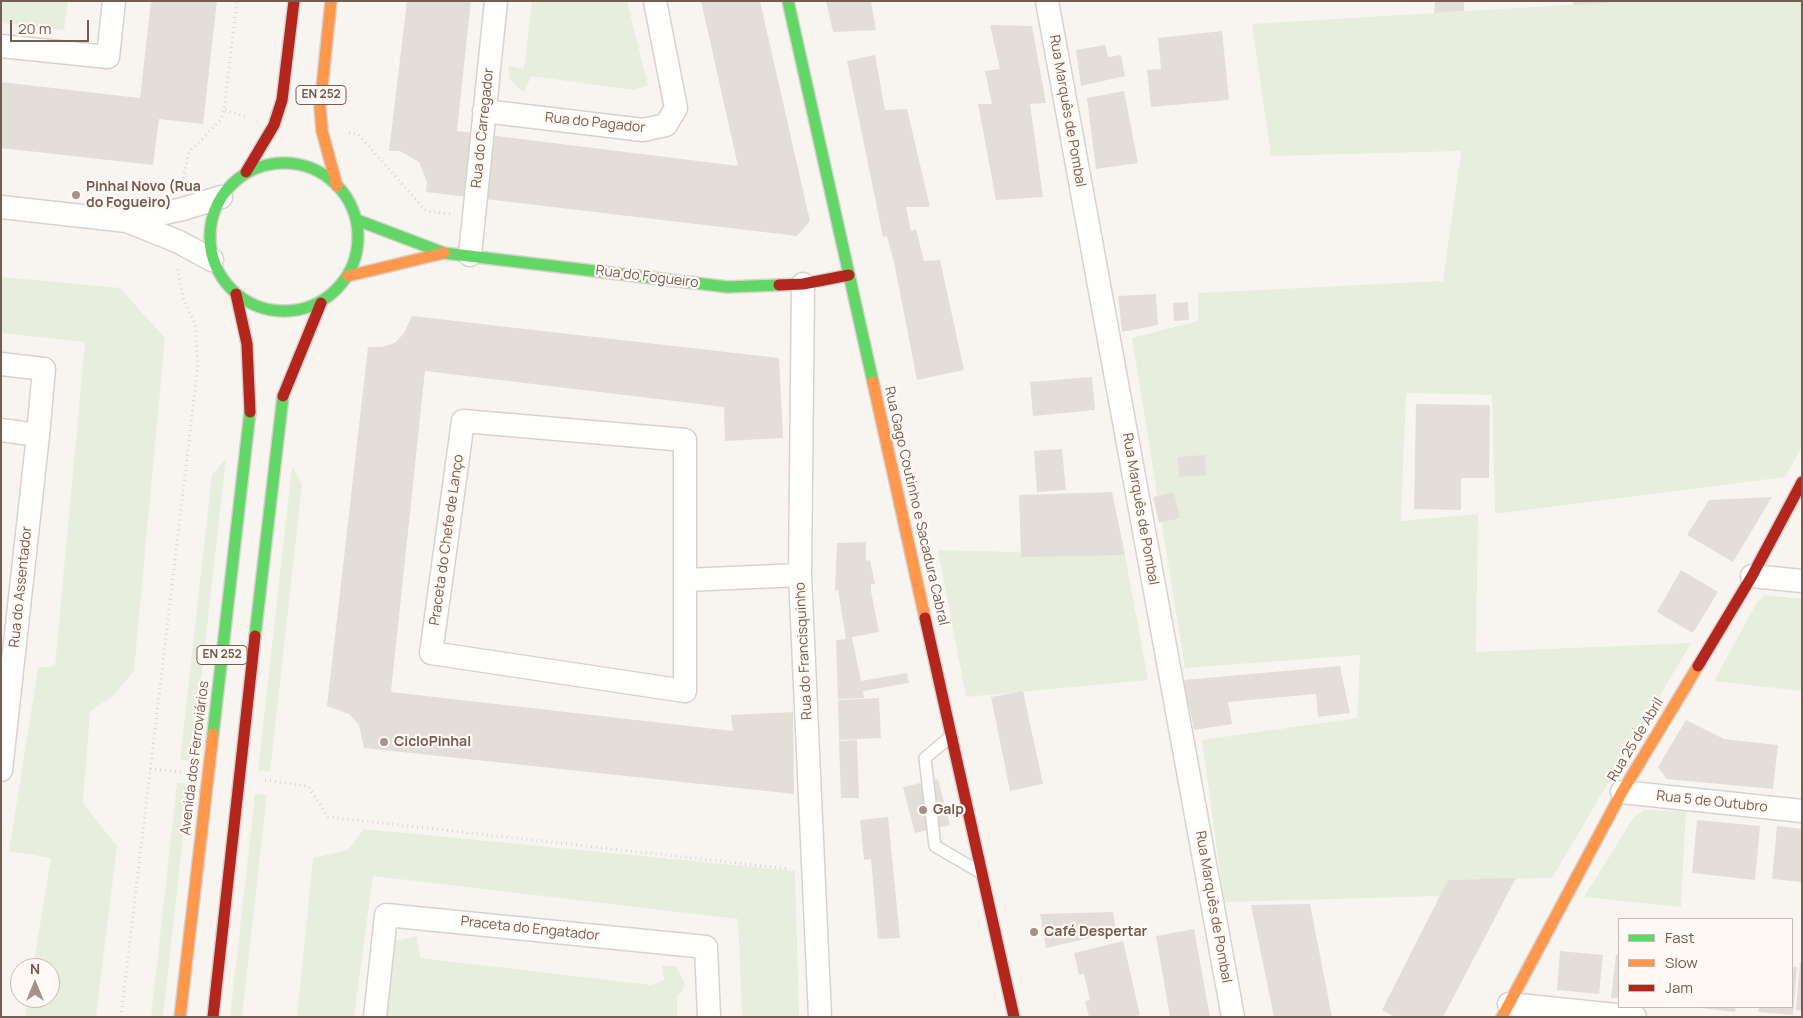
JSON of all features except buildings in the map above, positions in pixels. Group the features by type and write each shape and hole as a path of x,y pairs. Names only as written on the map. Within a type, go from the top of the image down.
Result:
{"main road":[{"name":"Avenida dos Ferroviários","path":"246,172 274,125 282,100 294,1"},
{"name":"Avenida dos Ferroviários","path":"331,1 320,107 322,131 338,186"},
{"name":"Rua Gago Coutinho e Sacadura Cabral","path":"788,1 1014,1017"},
{"name":"Avenida dos Ferroviários","path":"294,163 318,170 338,186 350,201 357,220 359,239 356,258 348,276 336,291 321,303 299,310 277,311 255,306 236,294 222,279 212,260 209,238 211,224 221,196 232,183 246,172 269,164 294,163"},
{"name":"Rua do Fogueiro","path":"357,220 444,253 728,287 804,284 849,275"},
{"name":"Rua do Fogueiro","path":"348,276 444,253"},
{"name":"Avenida dos Ferroviários","path":"180,1017 251,401 247,344 236,294"},
{"name":"Avenida dos Ferroviários","path":"213,1017 281,402 321,303"},
{"name":"Rua 25 de Abril","path":"1506,1010 1622,792 1752,576 1802,482"}],"street":[{"path":"1,46 108,57 114,1"},
{"name":"Rua do Carregador","path":"470,255 496,1"},
{"name":"Rua do Pagador","path":"484,111 643,130 666,125 676,108 655,1"},
{"name":"Rua Marquês de Pombal","path":"1047,1 1233,1017"},
{"path":"127,220 183,209 221,196"},
{"path":"1,207 127,220 180,242 212,260"},
{"name":"Rua do Francisquinho","path":"804,284 800,575 820,1017"},
{"name":"Rua do Assentador","path":"1,364 44,369 1,770"},
{"name":"Praceta do Chefe de Lanço","path":"463,421 684,440 684,580 684,691 431,653 463,421"},
{"path":"1,430 38,434"},
{"path":"684,580 800,575"},
{"path":"1752,576 1802,581"},
{"name":"Rua 5 de Outubro","path":"1622,792 1802,811"},
{"name":"Praceta do Engatador","path":"375,1017 386,915 706,947 709,1017"},
{"path":"1506,1010 1635,1017"}],"lane":[{"path":"952,736 925,758 935,846 982,874"}],"path":[{"path":"183,209 182,182 189,152 221,120 224,110 237,1"},
{"path":"121,1017 198,365 195,324 183,298 178,273 180,242"},
{"path":"150,769 208,774"},
{"path":"240,777 308,786 328,817 813,871"}],"green space":[{"path":"1,1 68,1 64,30 1,23"},
{"path":"532,1 627,1 648,85 634,90 531,76 525,91 520,90 510,79 508,66 524,69"},
{"path":"1633,1 1802,1 1802,447 1785,477 1495,514 1492,395 1406,393 1401,521 1478,514 1476,652 1691,643 1552,878 1448,880 1440,896 1224,902 1202,740 1357,718 1360,655 1185,668 1132,338 1198,321 1198,293 1443,281 1461,151 1271,156 1252,24"},
{"path":"1,277 120,288 165,338 134,671 112,697 90,711 83,803 117,846 96,1017 25,1016 26,1008 60,1008 60,958 35,958 51,858 9,851 38,668 55,666 85,342 1,333"},
{"path":"226,459 192,761 180,760 212,475"},
{"path":"292,467 302,484 270,772 258,770"},
{"path":"938,550 1125,555 1148,680 966,697"},
{"path":"1765,595 1802,599 1802,691 1714,681 1757,602"},
{"path":"177,783 189,784 163,1017 151,1017"},
{"path":"255,794 267,795 242,1017 230,1017"},
{"path":"1644,810 1686,811 1681,907 1584,897 1634,817"},
{"path":"364,829 795,871 799,1017 742,1017 738,919 373,876 354,1017 297,1017 313,858 348,850"},
{"path":"417,936 420,958 651,985 664,980 662,966 676,966 685,984 682,992 677,996 677,1017 386,1017 395,941"}],"traffic: fast":[{"path":"788,1 873,382"},
{"path":"284,163 299,164 312,168 337,184 353,209 357,222 358,237 357,252 353,265 337,290 312,306 299,310 284,311 269,310 256,306 231,290 215,265 211,252 210,237 211,222 215,209 231,184 256,168 269,164 284,163"},
{"path":"357,220 444,253 728,287 779,285"},
{"path":"255,636 283,396"},
{"path":"213,734 250,412"}],"traffic: slow":[{"path":"331,1 320,107 322,131 337,186"},
{"path":"348,276 444,253"},
{"path":"873,382 925,618"},
{"path":"1502,1017 1622,792 1698,666"},
{"path":"180,1017 213,734"}],"traffic: jam":[{"path":"246,172 274,125 282,100 294,1"},
{"path":"779,285 803,284 849,275"},
{"path":"236,294 247,344 250,412"},
{"path":"283,396 321,303"},
{"path":"1698,666 1752,576 1802,482"},
{"path":"925,618 1014,1017"},
{"path":"213,1017 255,636"}],"place":[{"name":"Pinhal Novo (Rua do Fogueiro)","path":"76,195"},
{"name":"CicloPinhal","path":"384,742"},
{"name":"Galp","path":"923,810"},
{"name":"Café Despertar","path":"1034,932"}]}
